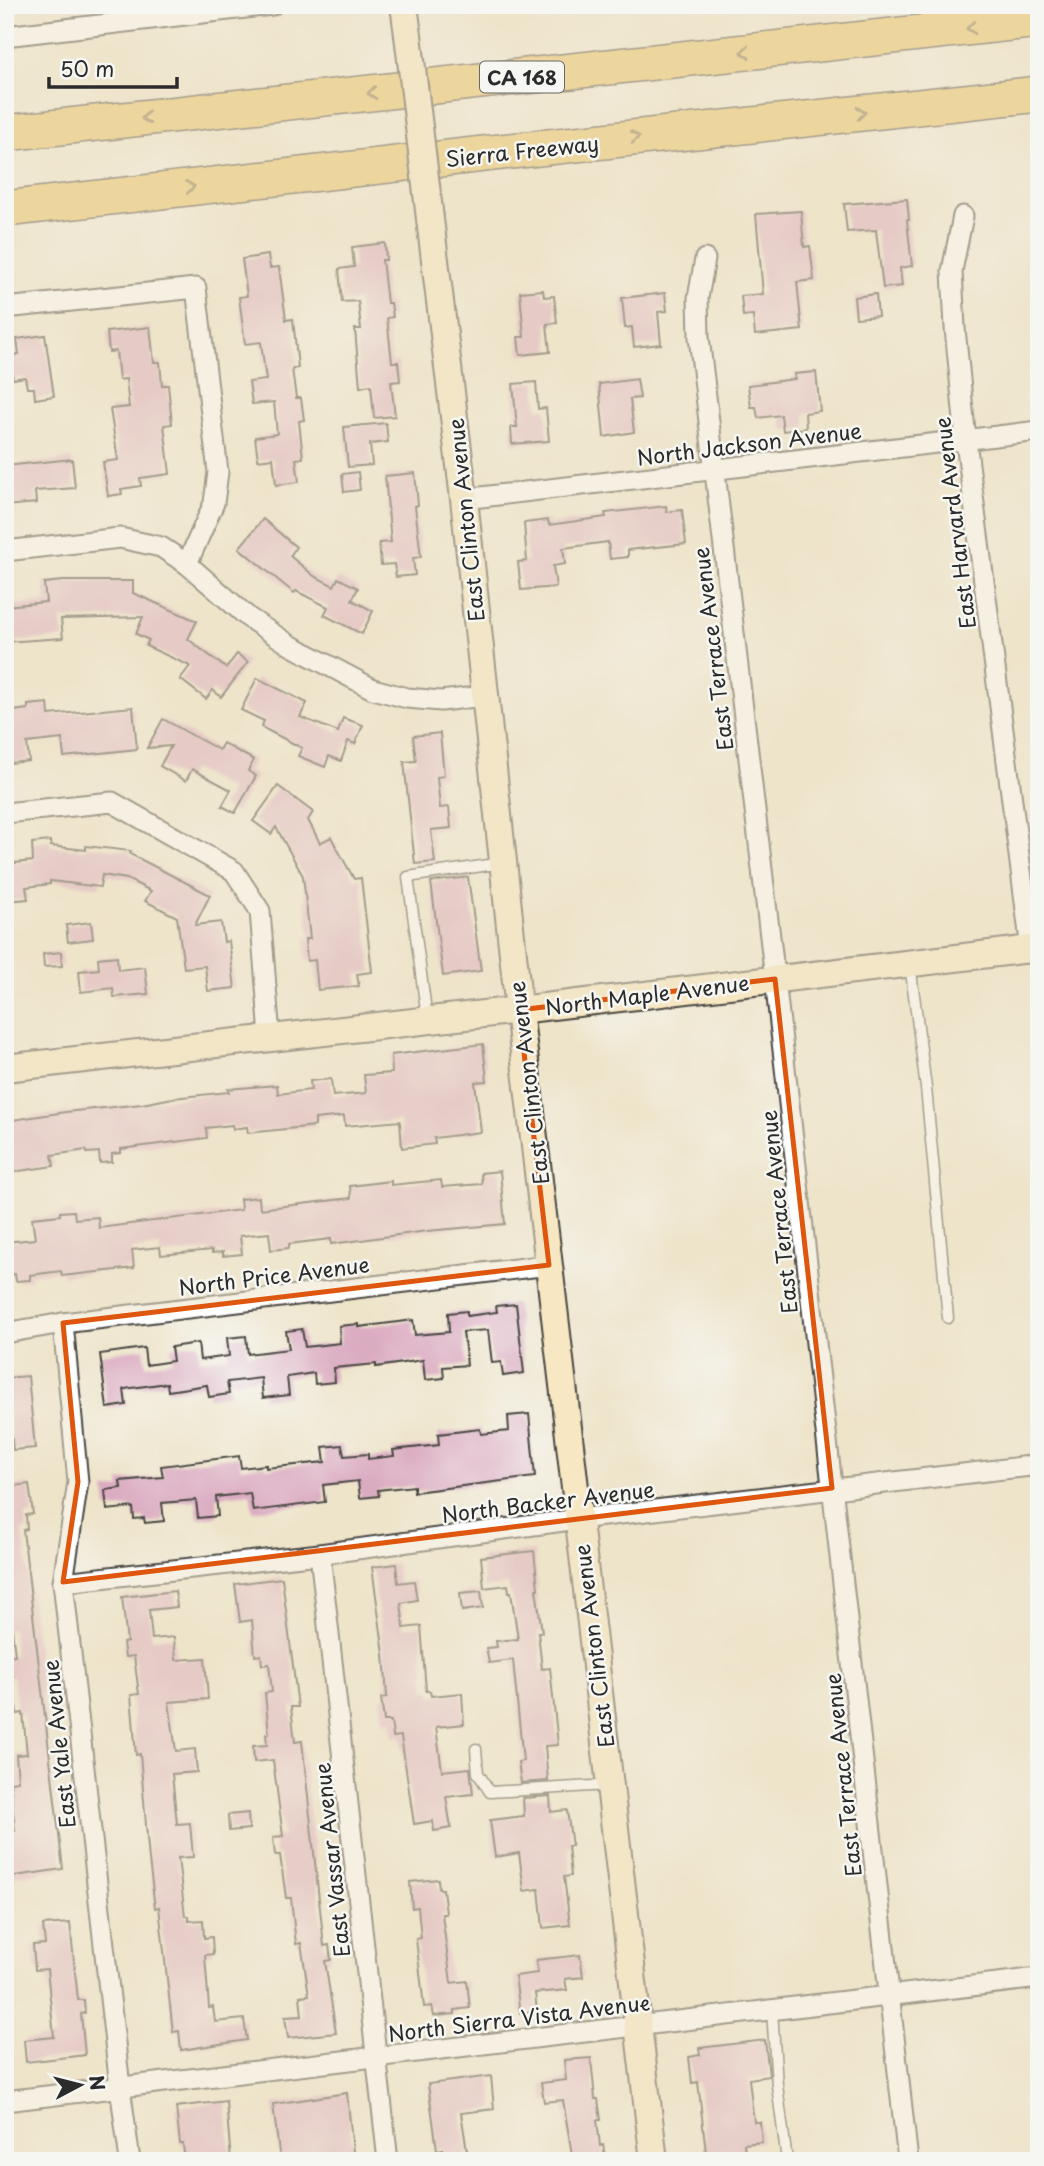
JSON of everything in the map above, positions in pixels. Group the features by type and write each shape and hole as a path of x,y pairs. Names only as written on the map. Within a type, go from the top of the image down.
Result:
{"highway":[{"name":"CA 168","path":"5,133 1039,20"},
{"name":"Sierra Freeway","path":"5,209 1039,94"},
{"path":"5,214 73,200"}],"main road":[{"name":"East Clinton Avenue","path":"404,5 464,499 502,863 654,2161"},
{"name":"North Maple Avenue","path":"5,1068 1035,949"}],"street":[{"path":"5,36 272,5"},
{"name":"East Harvard Avenue","path":"963,216 952,271 966,441 1035,949"},
{"name":"East Terrace Avenue","path":"705,258 698,298 699,337 775,979 908,2161"},
{"path":"5,308 196,288 218,472 214,503 187,564"},
{"name":"North Jackson Avenue","path":"464,499 1039,431"},
{"path":"5,551 120,538 161,547 187,564 259,625 290,645 373,689 407,698 441,701 484,696"},
{"path":"5,813 112,802 234,871 260,911 270,1037"},
{"name":"North Price Avenue","path":"5,1333 63,1323 549,1265"},
{"name":"East Yale Avenue","path":"63,1323 78,1482 63,1582 130,2161"},
{"name":"North Backer Avenue","path":"63,1582 320,1554 578,1519 1039,1465"},
{"name":"East Vassar Avenue","path":"320,1554 388,2161"},
{"name":"North Sierra Vista Avenue","path":"5,2101 1039,1978"}],"lane":[{"path":"428,1020 408,877 502,863"},
{"path":"910,963 926,1088 948,1318"},
{"path":"476,1749 478,1773 490,1792 609,1785"},
{"path":"772,2010 777,2085 787,2161"}],"highlighted area":[{"path":"775,979 832,1488 63,1582 78,1482 63,1323 549,1265 519,1010"}],"building":[{"path":"907,199 912,266 900,268 902,286 883,288 876,230 847,232 844,204"},
{"path":"801,211 804,247 810,246 814,280 797,282 802,330 755,335 753,315 743,316 741,296 763,294 756,214"},
{"path":"385,243 386,260 382,260 387,303 391,303 393,317 387,318 392,362 398,362 400,381 391,382 395,416 374,418 371,385 360,387 355,329 361,329 358,301 342,302 339,269 354,267 352,247"},
{"path":"268,255 270,268 279,267 286,320 293,319 298,368 292,369 296,398 301,398 304,420 299,421 303,458 296,459 299,482 276,485 273,458 258,460 255,437 277,434 274,402 252,404 249,382 266,380 261,342 245,344 239,297 247,296 242,259"},
{"path":"543,290 544,297 554,296 557,323 547,324 550,352 520,355 518,337 524,337 520,292"},
{"path":"665,293 667,311 658,312 661,344 634,347 632,327 625,328 622,298"},
{"path":"876,294 878,316 856,318 854,297"},
{"path":"150,327 154,362 160,362 162,385 168,385 172,424 164,425 170,474 140,478 141,486 121,489 122,494 108,496 103,462 118,460 110,409 129,407 126,379 119,380 116,351 109,352 107,332"},
{"path":"45,335 54,396 35,399 34,388 27,388 25,377 13,379 9,356 19,354 17,339"},
{"path":"816,372 820,411 805,413 806,428 783,431 781,415 758,418 756,407 751,407 748,385 795,379 794,374"},
{"path":"637,379 640,398 630,399 634,432 604,437 599,384"},
{"path":"536,382 538,409 546,408 549,441 512,444 511,427 517,427 513,384"},
{"path":"386,423 388,442 370,444 372,465 348,467 344,427"},
{"path":"72,459 75,488 35,491 36,503 5,506 5,466"},
{"path":"358,472 360,490 344,492 342,474"},
{"path":"415,473 418,505 415,506 421,557 413,558 415,575 396,577 394,564 381,565 379,543 391,542 385,476"},
{"path":"666,506 667,512 682,510 686,544 628,550 628,557 610,559 608,542 563,548 565,564 553,566 556,587 521,590 518,562 527,561 524,523 548,520 549,525 606,517 605,513"},
{"path":"263,519 296,547 290,556 314,576 334,586 338,578 358,588 352,600 373,611 362,634 324,615 328,607 296,591 294,593 239,548"},
{"path":"133,581 133,593 197,621 188,639 226,668 237,654 248,662 221,697 213,690 206,699 180,679 190,666 146,646 149,640 136,634 143,617 61,619 63,638 5,642 5,606 46,602 44,583"},
{"path":"257,678 307,703 300,717 338,732 343,718 363,725 355,744 348,741 341,761 329,756 325,767 298,756 302,748 261,727 264,721 241,710"},
{"path":"48,703 49,715 133,707 137,749 64,757 62,739 27,743 29,761 11,763 10,758 5,759 5,712 28,709 28,705"},
{"path":"163,719 219,750 223,743 254,760 248,771 256,776 235,813 222,806 231,790 192,769 186,781 160,766 171,746 147,748"},
{"path":"440,733 444,776 437,777 440,808 449,807 451,828 431,830 435,862 415,864 404,762 416,761 413,736"},
{"path":"278,786 313,812 308,820 320,843 331,837 354,879 361,878 372,972 357,974 359,986 318,990 315,960 307,961 305,939 310,939 303,876 276,827 271,834 253,821"},
{"path":"50,841 51,846 86,850 86,846 131,851 130,854 210,895 195,925 221,922 224,942 229,941 235,988 208,991 205,966 184,968 177,917 145,901 151,891 127,879 102,875 100,887 50,881 50,884 26,887 28,899 8,901 5,864 33,861 32,843"},
{"path":"468,877 481,971 443,976 431,882"},
{"path":"91,922 93,939 68,942 66,925"},
{"path":"61,952 62,966 44,967 43,954"},
{"path":"117,956 118,970 145,967 148,994 114,997 113,988 81,992 79,971 99,969 98,958"},
{"path":"483,1044 487,1081 475,1082 481,1132 434,1138 435,1144 402,1148 400,1121 345,1126 344,1116 315,1119 315,1126 248,1133 247,1127 233,1129 232,1125 206,1128 207,1138 121,1149 121,1153 112,1154 112,1162 100,1163 99,1152 87,1153 86,1150 52,1155 54,1166 5,1173 5,1121 229,1092 228,1089 277,1085 278,1094 311,1090 310,1081 331,1079 333,1096 366,1093 364,1075 392,1073 391,1055"},
{"path":"500,1171 505,1224 331,1244 331,1239 289,1244 289,1248 271,1250 269,1233 240,1236 242,1254 223,1256 223,1252 212,1253 212,1250 161,1255 160,1247 132,1250 134,1268 62,1276 61,1271 30,1275 30,1280 16,1281 15,1274 5,1275 5,1242 35,1239 32,1218 60,1215 60,1212 74,1211 75,1219 98,1217 99,1228 241,1210 240,1199 259,1197 260,1209 351,1198 350,1186 391,1181 391,1185 441,1180 442,1187 482,1184 481,1173"},
{"path":"516,1304 524,1373 503,1376 501,1362 492,1363 488,1330 463,1332 467,1365 443,1367 444,1378 425,1380 423,1360 376,1367 376,1364 334,1368 335,1382 315,1384 314,1373 287,1377 289,1395 263,1398 261,1378 227,1382 229,1394 209,1397 207,1385 168,1391 167,1383 124,1389 126,1405 107,1408 100,1354 144,1348 146,1365 173,1361 171,1347 198,1343 200,1360 229,1356 227,1338 246,1336 248,1354 289,1349 286,1331 302,1329 305,1347 340,1343 339,1326 359,1324 359,1327 413,1320 415,1335 449,1332 448,1313 467,1311 467,1316 497,1312 496,1306"},
{"path":"28,1376 35,1448 13,1450 5,1378"},
{"path":"529,1414 535,1477 414,1492 414,1486 378,1490 379,1496 360,1498 358,1481 323,1485 325,1502 253,1511 250,1493 216,1497 218,1516 198,1518 196,1500 162,1503 164,1521 145,1523 144,1518 134,1519 133,1507 107,1510 105,1490 121,1488 120,1481 163,1477 161,1466 239,1456 241,1468 325,1462 323,1447 342,1445 344,1456 368,1454 368,1459 394,1456 393,1450 439,1445 438,1434 480,1429 481,1434 509,1431 508,1416"},
{"path":"29,1484 33,1514 26,1515 27,1529 23,1530 63,1869 8,1877 5,1832 15,1831 10,1782 18,1781 16,1755 27,1754 23,1713 17,1714 13,1676 5,1677 5,1656 15,1655 12,1629 5,1630 5,1537 8,1537 5,1487"},
{"path":"534,1551 542,1632 538,1632 542,1669 550,1668 558,1745 545,1746 548,1781 521,1783 518,1762 523,1761 513,1660 489,1663 486,1648 497,1647 496,1641 518,1639 511,1592 508,1585 484,1588 481,1557"},
{"path":"396,1564 398,1583 414,1581 417,1600 401,1603 404,1628 421,1626 426,1691 430,1691 431,1696 462,1693 464,1724 436,1727 442,1771 470,1768 473,1794 446,1797 451,1828 434,1831 433,1821 414,1824 401,1736 393,1737 391,1721 384,1721 381,1698 387,1697 384,1654 372,1567"},
{"path":"282,1578 298,1707 291,1707 295,1742 302,1741 324,1946 329,1945 331,1960 325,1961 336,2033 288,2038 285,2017 302,2016 300,1996 309,1995 301,1943 296,1944 291,1898 286,1898 280,1855 275,1855 273,1837 283,1836 273,1760 254,1762 253,1746 267,1745 266,1734 269,1734 265,1693 272,1692 269,1664 262,1665 261,1655 255,1656 252,1620 240,1622 235,1584"},
{"path":"175,1591 177,1607 149,1610 152,1639 174,1637 176,1660 205,1658 208,1699 169,1702 176,1751 195,1749 197,1772 172,1774 177,1824 190,1823 193,1857 178,1858 185,1916 189,1916 189,1921 203,1920 204,1938 212,1937 213,1954 205,1955 209,2008 213,2007 215,2022 244,2019 247,2040 181,2050 179,2031 173,2032 159,1907 155,1908 140,1754 136,1755 131,1695 139,1694 134,1656 125,1657 123,1643 127,1642 122,1597"},
{"path":"481,1591 483,1608 462,1611 460,1593"},
{"path":"550,1796 551,1812 567,1810 572,1846 568,1846 571,1876 564,1877 570,1925 543,1928 539,1889 524,1891 519,1853 495,1857 490,1820 524,1816 523,1798"},
{"path":"248,1813 249,1829 229,1831 228,1815"},
{"path":"438,1879 439,1889 443,1889 446,1914 442,1914 451,1983 467,1981 470,2008 455,2010 455,2014 434,2016 432,2006 424,2007 416,1939 421,1938 418,1907 412,1908 410,1882"},
{"path":"70,1923 78,2000 84,2000 85,2013 81,2014 85,2055 26,2062 24,2040 54,2037 47,1969 35,1970 33,1945 45,1944 43,1925"},
{"path":"580,1955 583,1977 565,1979 567,1990 535,1993 537,2011 520,2013 515,1976 538,1973 536,1960"},
{"path":"765,2040 769,2076 749,2079 754,2122 760,2122 762,2142 744,2144 746,2161 707,2161 698,2082 692,2083 689,2057 700,2055 699,2048"},
{"path":"591,2058 595,2099 598,2099 601,2120 597,2120 600,2146 603,2145 606,2161 573,2161 563,2100 544,2102 541,2083 566,2080 564,2060"},
{"path":"491,2076 494,2109 461,2113 468,2157 445,2161 443,2149 437,2150 428,2084"},
{"path":"347,2093 354,2161 327,2161 327,2156 280,2161 273,2104"},
{"path":"226,2101 231,2161 185,2161 183,2144 180,2144 176,2107"}]}
